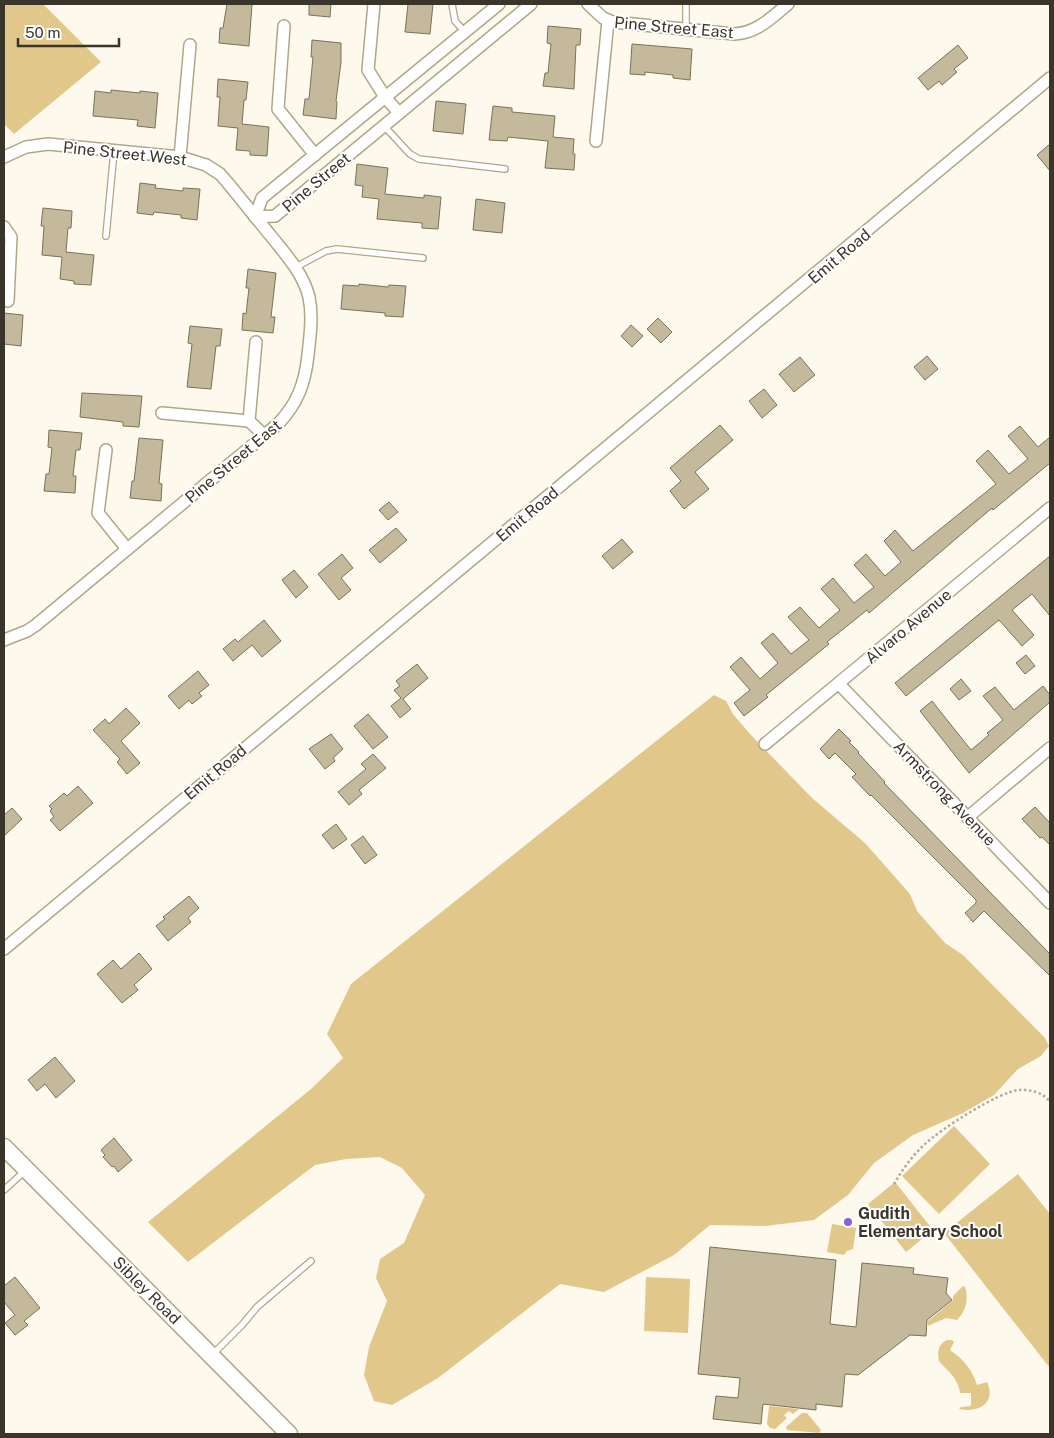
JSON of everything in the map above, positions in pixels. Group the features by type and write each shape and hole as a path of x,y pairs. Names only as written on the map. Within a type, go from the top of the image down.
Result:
{"main road":[{"name":"Sibley Road","path":"4,1147 289,1434"}],"street":[{"path":"374,4 368,70 385,97 399,113"},
{"name":"Pine Street","path":"499,4 262,198 255,217 275,216 531,4"},
{"name":"Pine Street East","path":"588,4 608,21 734,34 750,32 764,24 788,4"},
{"path":"480,19 492,36"},
{"path":"596,141 608,21"},
{"path":"284,26 278,109 315,154"},
{"path":"180,157 190,45"},
{"name":"Emit Road","path":"4,948 808,282 1050,78"},
{"path":"334,139 348,156"},
{"name":"Pine Street West","path":"5,153 26,147 48,144 180,157 206,165 220,174 255,217"},
{"name":"Pine Street East","path":"4,640 20,634 36,624 288,413 302,388 306,374 311,310 305,284 296,267 255,217"},
{"path":"4,228 11,236 8,301"},
{"path":"248,421 256,342"},
{"path":"162,413 248,421 264,435"},
{"path":"106,450 98,513 127,549"},
{"name":"Alvaro Avenue","path":"765,744 1050,508"},
{"name":"Armstrong Avenue","path":"839,684 1050,903"},
{"path":"968,817 1050,748"}],"lane":[{"path":"452,4 455,21 465,32"},
{"path":"686,4 686,30"},
{"path":"384,126 410,154 419,158 505,169"},
{"path":"106,236 114,150"},
{"path":"296,267 326,251 336,248 423,258"},
{"path":"4,1190 27,1170"},
{"path":"212,1356 257,1307 312,1261"}],"path":[{"path":"894,1184 901,1171 924,1144 946,1126 1004,1094 1018,1090 1033,1091 1048,1098 1050,1102"}],"shaded area":[{"path":"4,4 43,4 101,62 14,134 4,124"},
{"path":"714,695 726,701 733,714 750,734 812,798 865,843 910,894 917,911 945,943 963,955 1045,1038 1049,1046 1041,1056 1018,1069 994,1095 963,1113 913,1135 874,1163 848,1195 814,1220 765,1226 710,1225 674,1255 604,1292 560,1284 438,1378 392,1405 374,1401 364,1375 369,1347 387,1301 376,1278 380,1259 404,1243 425,1195 402,1168 380,1157 346,1159 315,1165 188,1262 148,1222 311,1089 343,1058 327,1034 351,984"},
{"path":"954,1126 990,1164 939,1214 902,1176"},
{"path":"1018,1174 1050,1214 1050,1368 944,1233"},
{"path":"895,1182 933,1230 906,1252 868,1204"},
{"path":"832,1224 856,1228 853,1249 847,1251 844,1255 827,1252"},
{"path":"646,1277 690,1279 688,1333 644,1331"},
{"path":"963,1286 965,1287 967,1300 965,1309 957,1320 946,1318 928,1326 928,1321 953,1300 953,1296"},
{"path":"947,1340 954,1342 950,1350 966,1365 977,1385 987,1382 989,1396 984,1405 972,1410 959,1409 971,1406 971,1393 960,1393 955,1379 939,1361 939,1349"},
{"path":"769,1406 799,1409 793,1414 789,1411 784,1415 787,1418 775,1429 770,1428 767,1424"},
{"path":"802,1413 807,1413 821,1430 819,1433 787,1430 786,1427"}],"building":[{"path":"227,4 252,4 249,46 219,43 220,28 223,28"},
{"path":"309,4 331,4 330,17 309,15"},
{"path":"408,4 433,4 430,34 405,32"},
{"path":"548,26 581,29 580,45 576,45 574,89 543,86 545,73 548,73 551,44 547,43"},
{"path":"312,40 341,43 336,119 303,115 305,99 309,99 313,57 311,57"},
{"path":"632,44 692,49 690,80 673,78 673,75 645,72 645,75 630,74"},
{"path":"958,45 968,58 954,69 957,72 942,85 939,81 928,90 918,78"},
{"path":"218,79 248,82 242,124 269,127 267,156 250,155 250,151 236,150 238,128 218,126 220,97 217,97"},
{"path":"111,90 158,93 155,128 137,126 138,120 93,116 95,91 111,93"},
{"path":"436,101 466,104 463,134 433,131"},
{"path":"493,106 512,108 512,112 555,116 553,137 574,139 574,170 545,168 548,141 508,137 507,141 489,140"},
{"path":"1050,144 1050,171 1037,155"},
{"path":"357,164 388,168 385,194 424,198 424,195 441,197 438,229 422,228 422,223 377,219 379,199 362,197 363,186 355,185"},
{"path":"140,183 156,185 155,188 183,191 183,188 200,189 197,220 181,218 181,215 154,212 153,215 137,213"},
{"path":"476,199 505,203 502,233 473,230"},
{"path":"43,208 72,211 66,252 94,255 91,285 74,284 74,281 60,279 62,257 42,255 44,226 41,226"},
{"path":"248,269 276,273 271,317 275,317 273,333 242,330 243,313 246,314 249,288 246,288"},
{"path":"359,284 388,287 389,285 406,286 403,317 385,316 385,313 341,309 343,285 359,286"},
{"path":"4,313 23,315 21,346 4,344"},
{"path":"658,318 672,332 661,343 647,329"},
{"path":"631,325 643,336 632,347 621,336"},
{"path":"190,326 222,329 220,346 216,346 211,389 187,387 192,344 188,343"},
{"path":"927,356 938,369 925,380 914,367"},
{"path":"800,357 815,375 794,392 779,374"},
{"path":"764,389 777,405 762,418 749,401"},
{"path":"82,393 142,396 139,427 123,426 123,422 80,417"},
{"path":"720,425 733,440 695,472 709,489 684,509 670,491 681,481 670,468"},
{"path":"1020,426 1038,447 1050,437 1050,463 993,510 992,508 869,613 867,610 827,642 829,644 766,695 768,697 744,716 734,703 750,690 730,667 741,657 760,679 778,663 761,643 773,633 791,654 809,640 788,617 800,607 819,628 840,610 821,589 833,578 854,603 874,587 854,565 866,554 885,576 901,562 884,541 895,530 913,551 996,484 976,461 988,450 1009,474 1028,459 1008,436"},
{"path":"49,430 82,433 80,450 76,450 73,476 76,476 75,493 44,491 46,474 49,474 52,448 48,447"},
{"path":"139,438 163,440 159,483 162,484 161,501 130,498"},
{"path":"389,502 398,512 388,520 379,510"},
{"path":"396,528 407,540 380,563 369,550"},
{"path":"622,539 633,552 613,569 602,556"},
{"path":"342,554 353,568 341,578 351,590 339,600 318,574"},
{"path":"1050,556 1050,616 1032,594 1012,610 1034,635 1022,646 999,620 906,696 895,683"},
{"path":"294,570 308,587 296,598 282,580"},
{"path":"264,620 281,641 262,657 252,645 233,661 223,649 235,639 238,642"},
{"path":"1026,655 1035,666 1025,674 1016,663"},
{"path":"417,664 428,678 403,699 411,709 400,718 391,706 401,698 394,690 400,686 396,681"},
{"path":"198,671 209,685 199,693 202,696 192,704 189,700 179,709 168,696"},
{"path":"961,679 971,691 959,700 950,689"},
{"path":"1043,686 1050,695 1050,702 969,773 920,711 932,701 971,750 1003,720 983,696 995,687 1014,710"},
{"path":"126,708 140,723 121,741 140,763 127,774 117,762 120,759 93,730 105,719 109,724"},
{"path":"368,714 388,737 373,749 354,726"},
{"path":"839,729 851,741 849,742 884,783 1050,954 1050,976 984,911 973,922 965,913 976,903 976,900 870,796 852,777 856,774 835,753 829,759 820,749"},
{"path":"331,734 343,749 333,758 335,761 325,769 309,749"},
{"path":"373,754 386,768 359,790 362,794 349,805 338,792 366,769 361,764"},
{"path":"78,786 93,803 60,831 50,820 54,817 49,806 64,793 67,796"},
{"path":"1035,807 1050,823 1050,845 1042,837 1040,838 1022,819"},
{"path":"12,808 22,819 4,836 4,815"},
{"path":"336,824 347,839 333,849 322,835"},
{"path":"363,836 377,855 365,864 351,845"},
{"path":"189,896 199,908 188,918 191,922 168,941 156,926 165,919 163,917"},
{"path":"139,953 152,969 134,985 138,990 122,1003 97,974 113,960 121,969"},
{"path":"55,1057 75,1081 56,1098 45,1084 37,1091 28,1080"},
{"path":"114,1138 132,1160 118,1172 103,1157 105,1155 101,1150"},
{"path":"710,1247 836,1260 830,1324 856,1327 862,1263 914,1268 913,1274 948,1278 946,1293 952,1300 927,1320 926,1336 910,1335 858,1375 845,1374 842,1407 816,1404 816,1410 763,1404 761,1424 713,1419 716,1396 738,1398 740,1378 698,1374"},
{"path":"15,1277 40,1308 24,1321 28,1325 15,1335 5,1323 15,1315 4,1302 4,1286"}],"place":[{"name":"Gudith Elementary School","path":"848,1222"}]}
